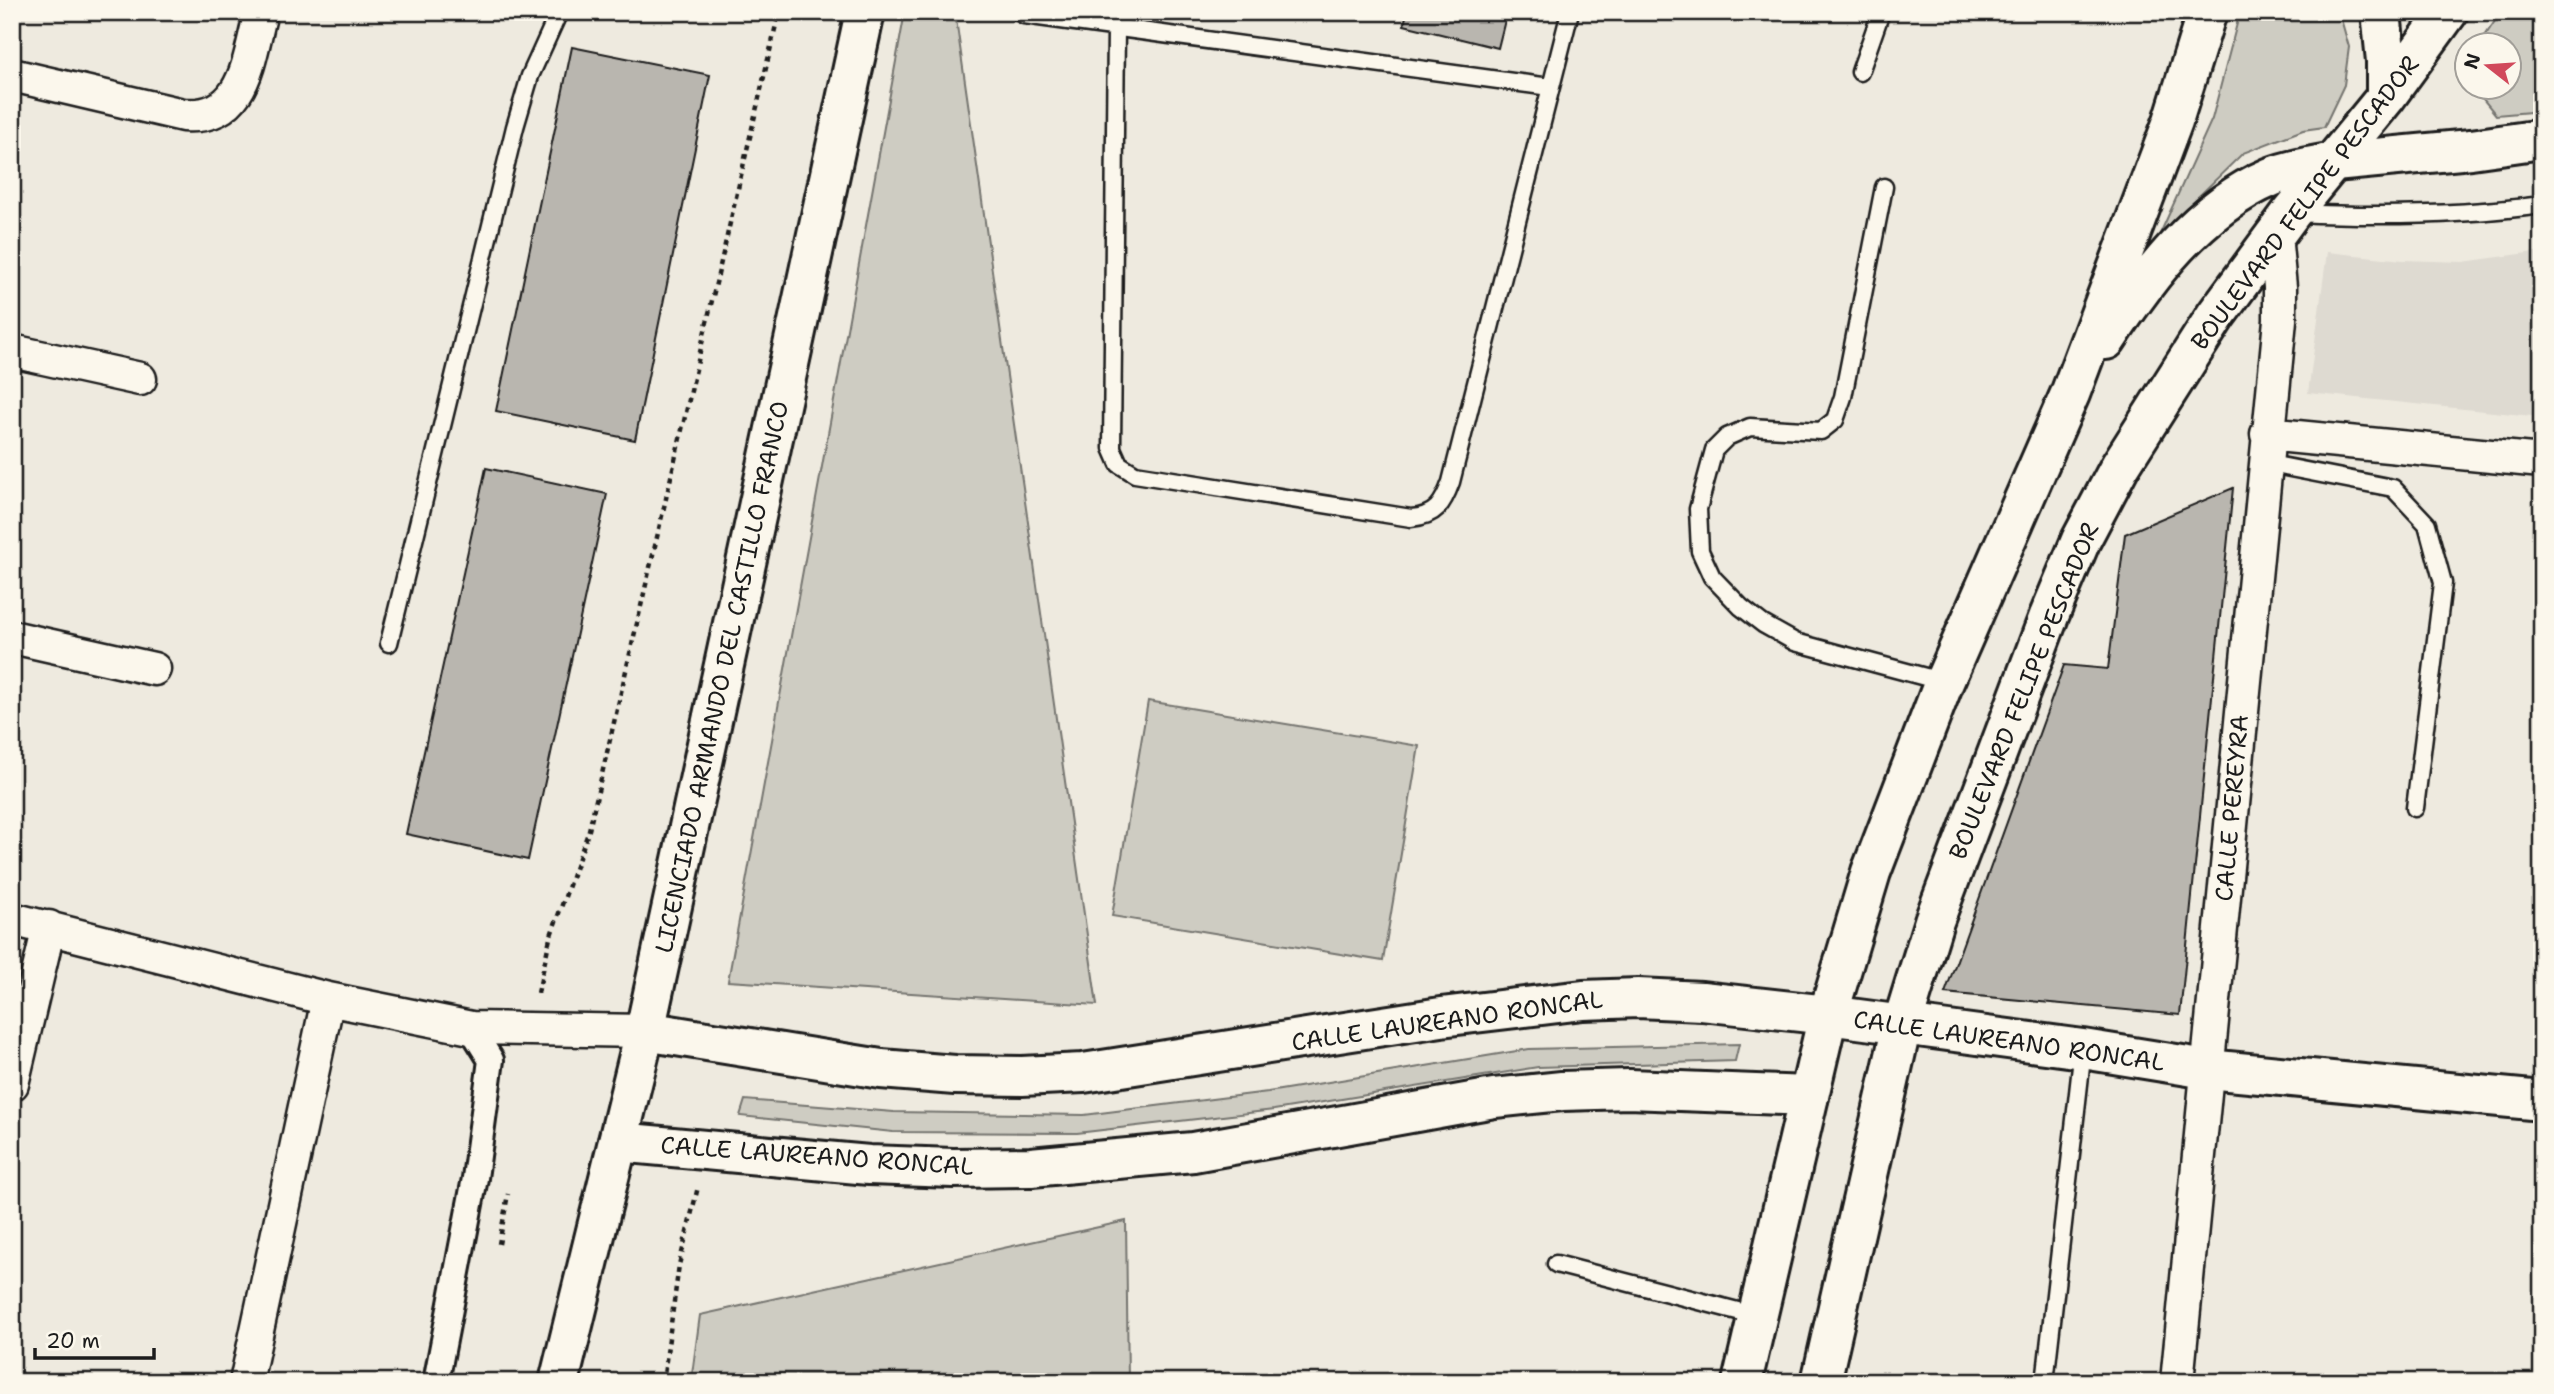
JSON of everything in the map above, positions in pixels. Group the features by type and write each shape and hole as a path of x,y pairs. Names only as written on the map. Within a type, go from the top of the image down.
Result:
{"main road":[{"name":"LICENCIADO ARMANDO DEL CASTILLO FRANCO","path":"559,1382 645,1031 866,12"},
{"path":"1742,1382 1828,1015 1871,872 1944,682 2070,394 2173,121 2207,12"},
{"path":"2381,12 2386,61 2386,97"},
{"name":"BOULEVARD FELIPE PESCADOR","path":"1821,1382 1902,1025 1934,921 2049,616 2081,540 2120,466 2216,315 2283,224 2386,97 2448,12"},
{"path":"2070,394 2126,309 2150,278 2185,238 2239,193 2299,168 2542,139"},
{"name":"CALLE LAUREANO RONCAL","path":"645,1031 881,1069 955,1075 1022,1076 1083,1073 1441,1017 1583,1000 1638,998 1702,1001 1828,1015 2083,1049 2207,1069 2542,1101"},
{"name":"CALLE LAUREANO RONCAL","path":"618,1142 869,1165 1031,1167 1193,1152 1494,1098 1562,1091 1629,1089 1809,1096"},
{"name":"LICENCIADO ARMANDO DEL CASTILLO FRANCO","path":"570,1339 573,1382"}],"street":[{"path":"12,75 183,115 202,116 220,110 230,101 241,83 261,12"},
{"name":"CALLE PEREYRA","path":"2176,1382 2280,320 2283,224"},
{"path":"12,351 140,379"},
{"path":"2266,449 2542,461"},
{"path":"12,638 154,669"},
{"path":"12,919 328,999 471,1028 645,1031"},
{"path":"12,1084 49,927"},
{"path":"246,1382 328,999"},
{"path":"436,1382 475,1178 491,1060 471,1028"}],"lane":[{"path":"389,643 515,127 530,76 559,12"},
{"path":"1019,12 1024,15 1549,87"},
{"path":"1116,27 1112,447 1119,464 1135,474 1422,517 1444,502 1451,482 1570,12"},
{"path":"1860,72 1881,12"},
{"path":"1884,187 1843,397 1835,420 1821,431 1750,427 1727,437 1714,450 1698,509 1700,551 1712,577 1741,607 1763,624 1795,642 1944,682"},
{"path":"2283,224 2432,216 2542,205"},
{"path":"2266,449 2393,488 2427,524 2443,583 2414,808"},
{"path":"2045,1382 2083,1049"},
{"path":"1556,1264 1757,1316"}],"path":[{"path":"531,1029 550,938 589,830 779,12"},
{"path":"663,1382 679,1265 708,1149"},
{"path":"497,1251 508,1199 507,1188"}],"shaded area":[{"path":"905,12 955,12 1097,1005 728,981"},
{"path":"2240,12 2339,12 2349,47 2344,85 2324,127 2303,130 2243,153 2160,234 2212,119"},
{"path":"2501,12 2542,12 2542,111 2496,115 2485,102 2522,102 2522,32 2488,32"},
{"path":"2542,251 2542,417 2308,393 2327,252 2403,260 2463,262"},
{"path":"1148,701 1419,746 1383,961 1112,916"},
{"path":"1739,1044 1735,1061 1538,1067 1274,1110 1077,1133 893,1132 740,1116 745,1100 894,1112 1084,1115 1268,1092 1529,1049"},
{"path":"1126,1221 1128,1382 691,1382 700,1315"}],"building":[{"path":"1151,12 1185,12 1183,21"},
{"path":"1407,12 1507,12 1498,48 1404,25"},
{"path":"572,47 710,75 635,440 496,411"},
{"path":"486,468 607,494 528,860 406,834"},
{"path":"2233,488 2180,1015 1945,993 2064,665 2108,669 2125,534"}]}
